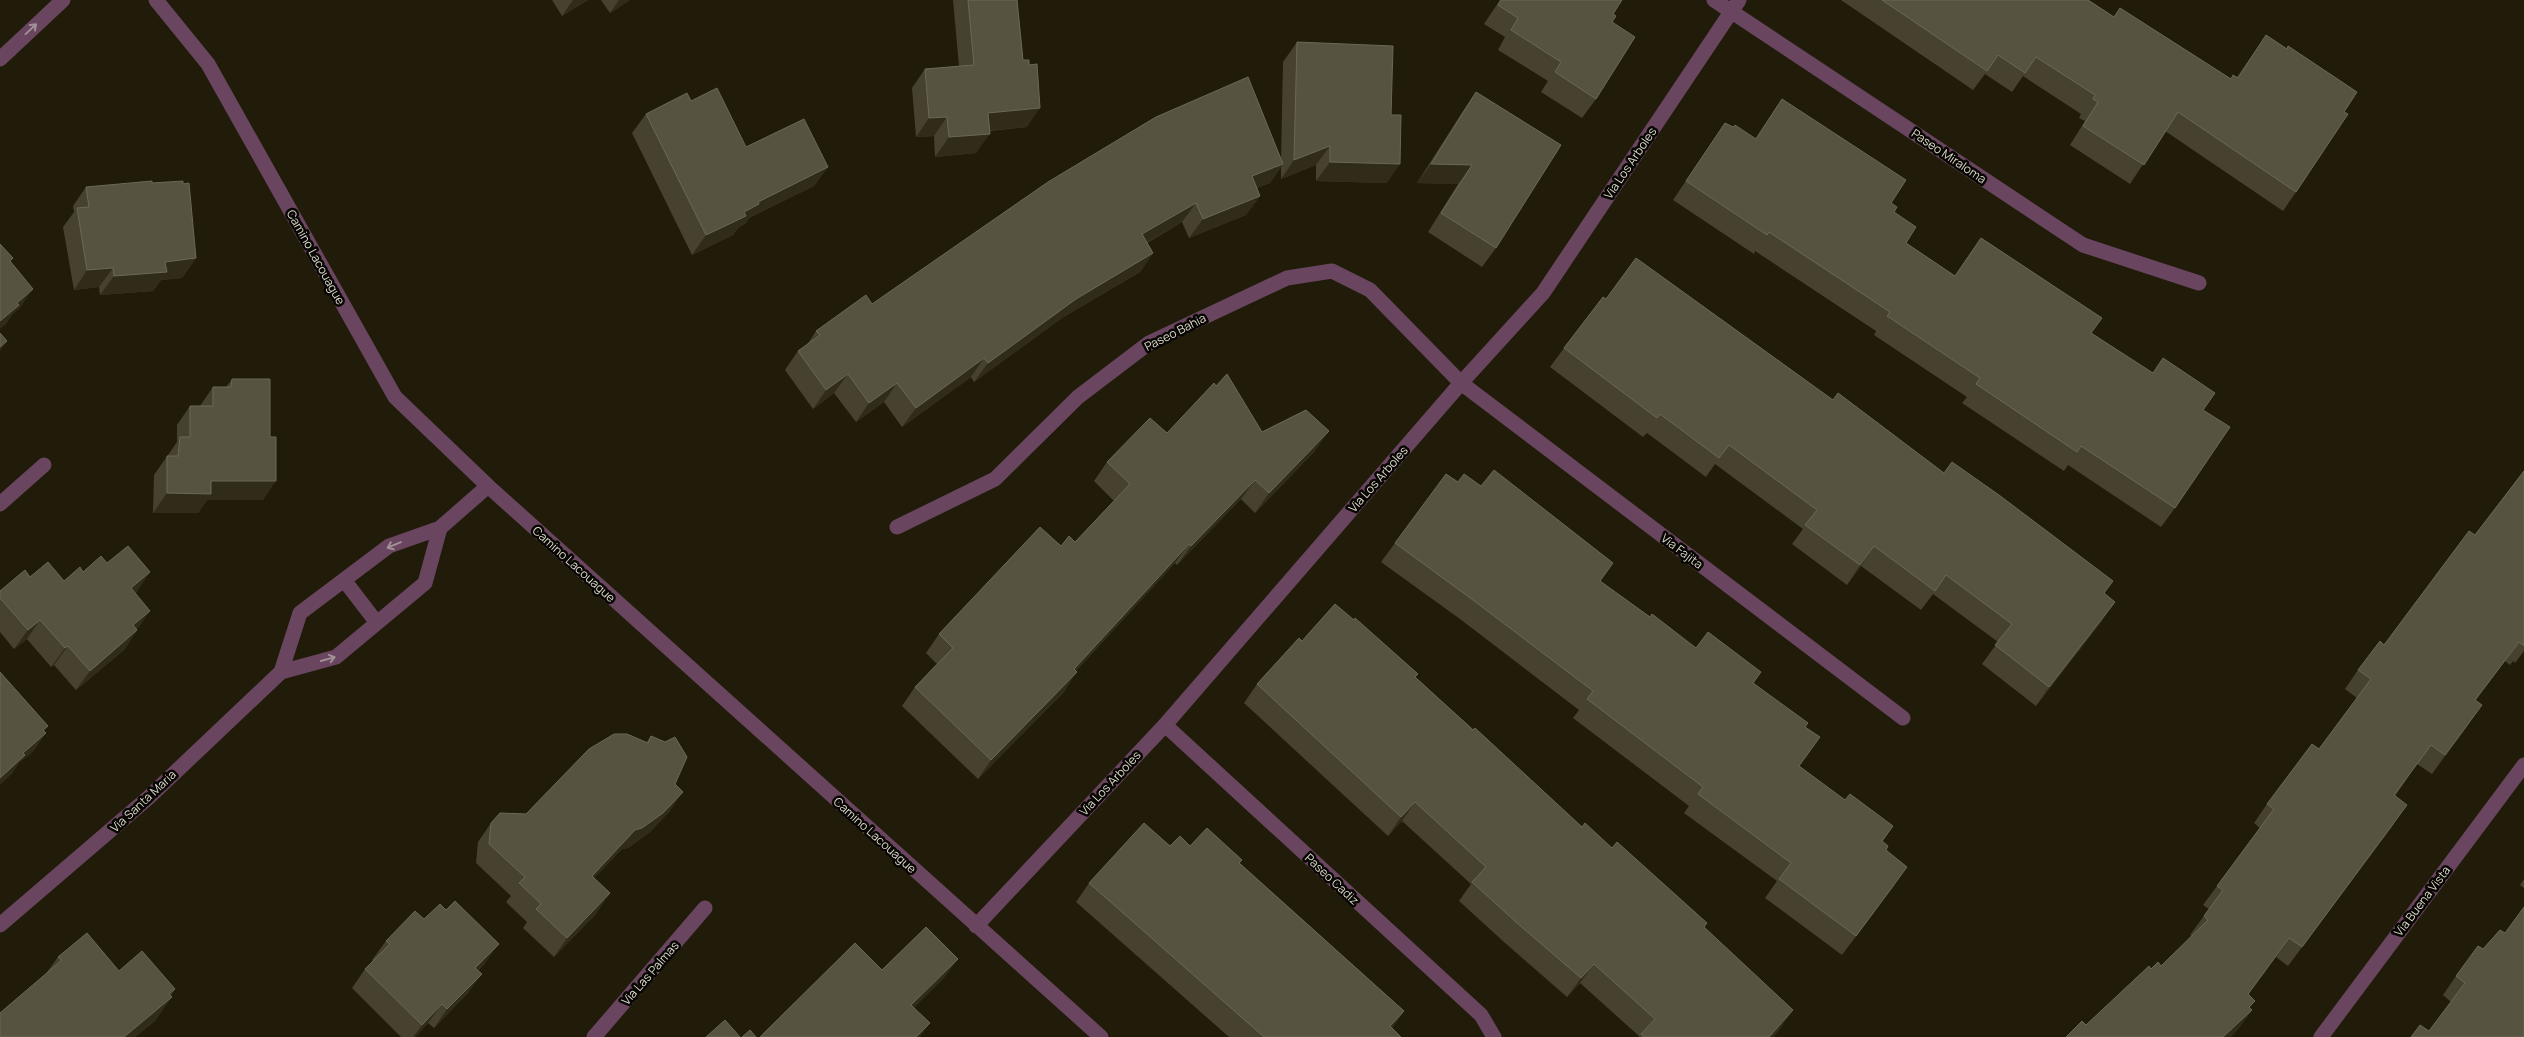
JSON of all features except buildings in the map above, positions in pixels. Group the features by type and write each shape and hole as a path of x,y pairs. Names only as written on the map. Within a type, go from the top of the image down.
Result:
{"street":[{"path":"0,59 63,0"},
{"name":"Camino Lacouague","path":"156,0 208,64 395,397 488,486 1101,1037"},
{"name":"Paseo Miraloma","path":"1714,0 1735,6 2083,245 2199,283"},
{"name":"Via Los Arboles","path":"976,926 1165,725 1461,383 1544,293 1735,6"},
{"name":"Paseo Bahia","path":"897,526 995,479 1078,397 1149,343 1287,278 1332,271 1370,290 1461,383"},
{"name":"Via Fajita","path":"1461,383 1902,718"},
{"path":"0,504 44,465"},
{"name":"Via Santa Maria","path":"281,672 300,612 389,546 440,528 488,486"},
{"name":"Via Santa Maria","path":"0,925 148,798 281,672 336,657 425,583 440,528"},
{"path":"344,580 377,623"},
{"name":"Paseo Cadiz","path":"1165,725 1480,1015 1494,1037"},
{"name":"Via Buena Vista","path":"2321,1037 2524,765"},
{"name":"Via Las Palmas","path":"594,1037 705,908"}]}
